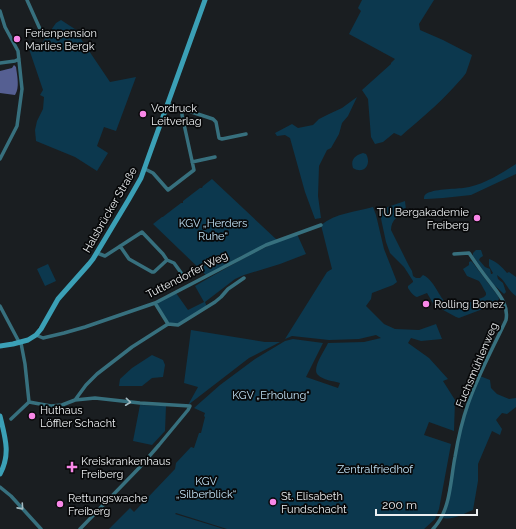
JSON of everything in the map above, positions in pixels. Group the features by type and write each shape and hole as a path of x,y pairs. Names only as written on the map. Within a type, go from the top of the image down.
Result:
{"main road":[{"name":"Halsbrücker Straße","path":"0,346 20,343 36,335 58,299 97,253 129,199 145,169 204,0"},
{"path":"0,416 7,450 6,462 0,474"}],"street":[{"path":"27,0 40,29 40,36"},
{"path":"0,11 8,34 17,48 22,89 18,123 0,159"},
{"path":"0,63 19,59"},
{"path":"168,104 213,120 216,122 219,138 222,139 246,134"},
{"path":"145,169 153,173 168,190 194,170 182,110"},
{"path":"192,162 215,157"},
{"name":"Tuttendorfer Weg","path":"36,335 43,338 78,329 155,304 266,245 321,225"},
{"path":"97,253 105,256 142,232 163,254 166,260 174,263 182,274"},
{"path":"120,246 129,259 152,272 166,260"},
{"name":"Fuchsmühlenweg","path":"433,529 440,521 446,508 457,447 468,405 506,317 506,307 499,293 469,253 454,254"},
{"path":"75,400 86,385 97,374 132,347 168,324 178,325 215,302 228,289 244,278"},
{"path":"155,304 168,324"},
{"path":"0,306 20,343 25,364 29,402"},
{"path":"29,402 51,406 62,405 75,400 95,398 140,403 190,406 159,445 80,529"},
{"path":"11,419 29,402"},
{"path":"0,487 11,496 41,529"}],"green space":[{"path":"362,0 434,0 419,24 420,30 472,55 465,75 435,106 401,136 394,133 383,142 375,144 371,137 368,99 362,90 395,59 349,34 361,11 358,8"},
{"path":"61,20 81,33 79,36 110,82 136,77 116,131 104,127 97,146 108,153 97,171 75,157 36,141 35,130 37,121 43,109 44,97 40,95 43,90 27,43 42,43 56,23"},
{"path":"357,97 348,116 342,123 339,134 331,148 327,150 319,166 318,196 321,218 315,219 305,192 290,138 285,135 277,136 275,133 292,124 298,128 313,125 319,119 342,108"},
{"path":"363,153 366,154 368,158 366,167 361,170 353,168 352,162 354,158"},
{"path":"516,164 516,174 471,195 424,199 425,194 429,192 477,185 504,172"},
{"name":"KGV „Herders Ruhe“","path":"212,179 277,240 241,256 207,276 153,224 183,203 183,201"},
{"path":"405,201 406,210 392,223 391,230 412,271 413,276 420,278 423,275 428,278 445,302 455,308 486,295 479,281 467,276 463,269 469,265 469,262 471,261 498,296 499,299 496,304 459,318 434,305 427,293 417,297 414,296 408,288 413,281 404,267 390,253 380,214 382,209"},
{"path":"373,207 384,249 397,282 372,293 371,299 366,306 384,324 395,329 419,330 436,324 442,339 421,341 411,338 408,343 429,358 448,379 443,381 455,400 454,431 429,422 424,435 451,444 439,509 435,519 424,529 227,529 176,513 175,514 224,529 109,529 130,508 134,512 175,469 176,463 191,447 194,448 199,433 201,433 205,413 194,408 220,385 255,359 285,341 293,339 323,343 306,377 338,388 340,383 323,378 316,372 319,359 328,343 364,342 381,338 376,335 359,339 329,340 292,336 285,339 327,272 332,269 321,225 339,215"},
{"path":"297,234 306,254 235,279 205,302 207,307 178,325 168,324 155,303 176,293 188,310 204,302 195,286 258,251"},
{"path":"476,250 481,250 483,256 479,260 485,267 490,269 491,274 493,273 489,266 489,259 499,264 507,273 509,272 516,277 516,296 497,275 498,279 503,283 506,292 504,294 493,284 473,256 473,253"},
{"path":"48,264 56,281 45,286 37,269"},
{"path":"191,330 265,342 280,342 249,358 188,405 198,387 184,383"},
{"path":"152,355 163,360 165,365 163,377 152,378 142,386 119,386 120,379 132,368"},
{"path":"480,376 490,380 491,388 497,394 509,399 516,398 516,407 507,414 502,413 496,420 502,429 500,435 492,431 478,464 478,481 473,510 457,516 445,518 442,517 454,459 468,405"},
{"path":"140,405 166,406 165,431 152,445 133,441"}],"shaded area":[{"path":"14,65 16,67 18,85 17,92 15,95 0,93 0,71 12,68"}],"place":[{"name":"Ferienpension Marlies Bergk","path":"17,39"},
{"name":"Vordruck Leitverlag","path":"143,114"},
{"name":"TU Bergakademie Freiberg","path":"477,218"},
{"name":"Rolling Bonez","path":"426,304"},
{"name":"Huthaus Löffler Schacht","path":"32,416"},
{"name":"Kreiskrankenhaus Freiberg","path":"72,467"},
{"name":"St. Elisabeth Fundschacht","path":"273,502"},
{"name":"Rettungswache Freiberg","path":"60,504"}],"park label":[{"name":"KGV „Erholung“","path":"271,395"},
{"name":"Zentralfriedhof","path":"375,469"},
{"name":"KGV „Silberblick“","path":"206,487"}]}
